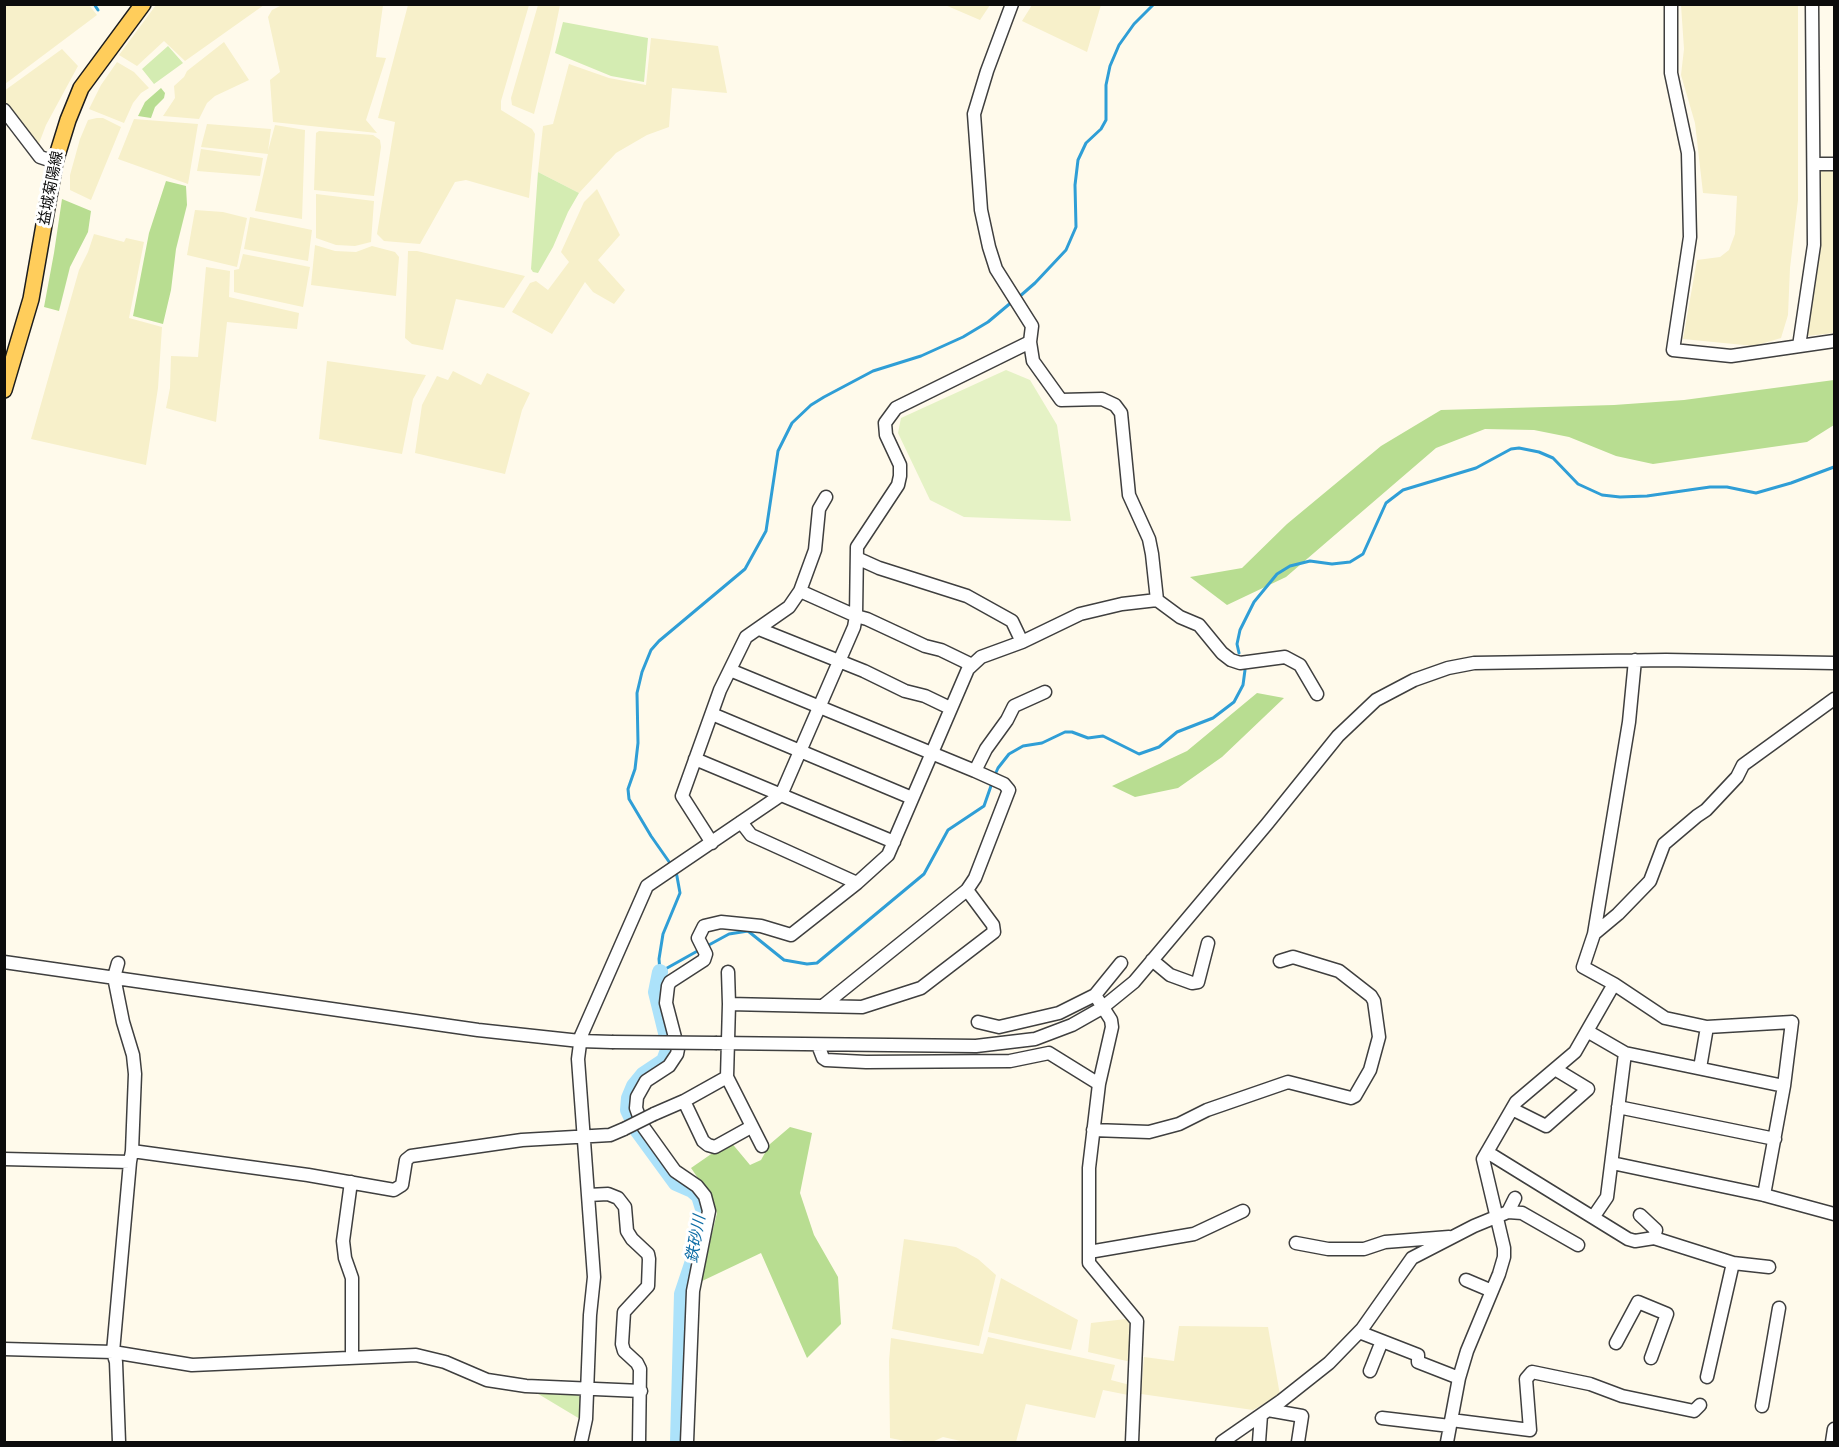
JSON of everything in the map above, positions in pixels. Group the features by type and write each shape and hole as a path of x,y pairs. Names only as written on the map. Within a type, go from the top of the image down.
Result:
{"main road":[{"name":"益城菊陽線","path":"4,390 31,299 55,162 68,120 81,88 143,4"}],"street":[{"path":"1012,4 974,114 981,210 989,247 996,269 1032,326 1030,342 1034,361 1061,400 1102,399 1115,405 1122,413 1129,495 1149,539 1157,600"},
{"path":"1671,4 1671,73 1688,153 1690,237 1673,350 1731,356 1834,341"},
{"path":"1799,346 1814,246 1812,4"},
{"path":"4,110 40,157 55,162"},
{"path":"1814,164 1834,164"},
{"path":"581,1443 586,1419 594,1277 578,1059 580,1041 647,886 781,795 854,627 859,559 857,547 898,485 900,465 886,435 885,423 896,408 1030,342"},
{"path":"712,843 682,796 712,714 746,637 789,607 800,591 815,550 819,509 826,497"},
{"path":"859,559 879,568 976,600 1012,621 1022,642"},
{"path":"800,591 972,665"},
{"path":"687,1443 693,1291 709,1211 705,1196 697,1186 675,1171 642,1125 636,1102 646,1081 669,1066 677,1054 678,1049 666,1003 668,987 670,982 704,960 703,949 698,938 704,926 721,922 761,926 791,935 857,883 888,855 968,669 981,657 1022,642 1080,614 1122,604 1157,600 1180,617 1199,625 1222,653 1231,660 1240,663 1285,657 1300,665 1317,694"},
{"path":"759,629 839,661 905,691 926,696 950,708"},
{"path":"1635,660 1629,722 1594,934 1583,967 1614,984 1665,1018 1707,1027 1792,1022 1784,1086 1764,1195"},
{"path":"4,962 478,1030 580,1041 976,1046 1035,1039 1053,1034 1102,1008 1134,982 1338,736 1376,700 1414,680 1448,668 1474,663 1635,660 1834,663"},
{"path":"730,670 978,772 1004,784 1010,793 975,878 967,890 824,1005"},
{"path":"978,772 986,749 1007,720 1014,705 1045,692"},
{"path":"1594,934 1618,914 1650,880 1664,844 1706,810 1737,777 1743,765 1834,699"},
{"path":"712,714 912,798"},
{"path":"695,759 894,842"},
{"path":"741,822 751,835 857,883"},
{"path":"729,1004 862,1007 921,988 993,934 995,929 993,925 967,890"},
{"path":"1152,960 1170,975 1192,983 1198,982 1208,943"},
{"path":"1093,1130 1149,1132 1179,1124 1207,1110 1288,1082 1351,1098 1355,1096 1370,1070 1379,1037 1374,1001 1371,996 1339,971 1293,957 1280,961"},
{"path":"118,963 114,977 134,1064 131,1156 113,1352 116,1362 119,1443"},
{"path":"978,1022 999,1027 1059,1013 1095,995 1121,963"},
{"path":"728,972 729,1004 723,1044 727,1077 762,1146"},
{"path":"1447,1443 1459,1377 1476,1324 1492,1291 1504,1257 1502,1215 1483,1159 1516,1102 1575,1052 1614,984"},
{"path":"1095,995 1111,1020 1112,1027 1099,1084 1089,1168 1089,1263 1137,1321 1132,1443"},
{"path":"1700,1068 1707,1027"},
{"path":"1587,1031 1625,1053 1784,1086"},
{"path":"818,1045 826,1060 866,1062 990,1062 1049,1053 1099,1084"},
{"path":"1594,1216 1607,1197 1625,1053"},
{"path":"1512,1108 1546,1126 1588,1089 1555,1069"},
{"path":"4,1160 131,1156 351,1182 396,1190 402,1185 406,1160 411,1156 522,1140 610,1135 684,1101 727,1077"},
{"path":"684,1101 703,1141 708,1145 715,1146 751,1127"},
{"path":"1618,1107 1775,1139"},
{"path":"1487,1152 1628,1239 1635,1241 1654,1238 1733,1263 1769,1267"},
{"path":"1612,1163 1764,1195 1834,1214"},
{"path":"351,1182 344,1241 345,1258 352,1278 352,1357"},
{"path":"588,1195 608,1194 618,1198 625,1206 627,1231 648,1254 648,1286 624,1312 622,1344 624,1352 638,1363 640,1370 639,1443"},
{"path":"1502,1215 1515,1198"},
{"path":"1089,1252 1194,1234 1243,1211"},
{"path":"1222,1443 1329,1363 1359,1332 1412,1258 1474,1226 1502,1215 1521,1213 1578,1245"},
{"path":"1640,1215 1656,1230 1654,1238"},
{"path":"1296,1243 1328,1249 1364,1249 1385,1242 1453,1237"},
{"path":"1707,1377 1733,1263"},
{"path":"1466,1280 1492,1291"},
{"path":"1616,1343 1638,1302 1667,1314 1651,1358"},
{"path":"1762,1406 1779,1308"},
{"path":"1359,1332 1418,1355 1416,1365 1459,1377"},
{"path":"1370,1371 1382,1341"},
{"path":"4,1349 113,1352 192,1365 416,1355 445,1362 487,1380 526,1386 641,1391"},
{"path":"1382,1418 1530,1430 1526,1379 1532,1372 1590,1384 1622,1396 1694,1411 1700,1405"},
{"path":"1259,1443 1265,1412"},
{"path":"1265,1412 1302,1416 1298,1443"},
{"path":"1832,1443 1834,1429"}],"shaded area":[{"path":"5,4 89,5 97,15 5,84"},
{"path":"284,4 383,5 376,57 386,58 366,120 377,133 273,122 270,80 280,72 268,17 272,10"},
{"path":"156,5 264,5 185,61 164,41 137,66 119,55"},
{"path":"408,5 529,5 501,101 501,110 532,129 535,134 529,198 466,180 455,182 420,244 384,241 377,234 395,122 378,118"},
{"path":"538,5 560,5 534,114 512,105 511,98"},
{"path":"945,5 990,5 980,20"},
{"path":"1032,5 1101,5 1087,52 1022,21"},
{"path":"1681,5 1798,5 1798,200 1790,268 1788,315 1781,338 1754,346 1683,339 1697,260 1720,257 1729,250 1735,234 1737,196 1703,193 1695,123 1681,75 1684,49"},
{"path":"651,38 718,46 727,93 672,88 669,127 647,135 616,153 579,193 538,172 543,126 553,124 569,64 609,78 646,85"},
{"path":"224,42 249,80 215,96 207,103 199,119 163,116 175,98 174,86 187,71"},
{"path":"62,49 78,66 46,125 38,146 34,144 5,103 4,91"},
{"path":"117,62 134,72 149,88 141,93 133,103 124,123 89,109 101,85"},
{"path":"103,118 121,127 91,200 70,190 70,175 88,120"},
{"path":"134,119 198,124 188,184 118,159"},
{"path":"207,124 271,129 268,151 275,125 305,130 302,219 255,211 268,154 201,147"},
{"path":"319,131 373,135 380,140 374,196 314,190 316,133"},
{"path":"201,149 263,158 260,176 197,171"},
{"path":"1821,170 1834,170 1834,333 1807,336 1819,245"},
{"path":"597,189 620,235 598,260 625,290 614,304 593,292 585,282 552,334 512,312 530,283 536,281 548,290 569,262 561,252 584,202"},
{"path":"316,194 374,201 371,242 355,246 336,245 316,238"},
{"path":"195,210 223,212 247,218 237,267 187,255"},
{"path":"250,217 312,230 308,261 244,249"},
{"path":"94,234 124,242 126,238 144,242 129,318 162,327 158,388 146,465 31,439 79,270"},
{"path":"315,245 335,251 356,252 372,246 395,252 399,257 396,296 311,285"},
{"path":"408,251 417,251 525,276 504,308 456,299 443,350 412,344 405,338"},
{"path":"243,254 310,267 303,307 234,292 234,270 239,269"},
{"path":"206,267 230,271 229,297 299,313 297,329 227,322 216,422 166,408 170,388 171,356 198,357"},
{"path":"327,361 426,375 413,399 402,454 319,439"},
{"path":"453,371 481,385 487,373 530,393 522,410 505,474 415,453 422,405 437,376 448,380"},
{"path":"904,1239 956,1247 978,1259 996,1275 979,1346 892,1329"},
{"path":"1001,1278 1078,1320 1071,1350 988,1332"},
{"path":"1126,1319 1131,1325 1131,1362 1088,1352 1091,1323"},
{"path":"1179,1326 1268,1327 1280,1395 1253,1410 1141,1394 1144,1357 1174,1361"},
{"path":"988,1337 1115,1365 1111,1380 1130,1385 1128,1395 1103,1390 1095,1418 1026,1404 1016,1442 965,1442 943,1437 932,1442 910,1442 890,1438 891,1338 983,1354"}],"green space":[{"path":"563,22 648,38 644,82 611,76 555,53"},
{"path":"168,46 183,63 154,84 142,69"},
{"path":"161,88 165,93 164,98 155,107 151,118 138,116 145,102"},
{"path":"538,172 579,193 538,273 531,269"},
{"path":"166,181 186,186 187,205 176,249 171,290 163,324 133,316 149,233"},
{"path":"62,199 91,211 88,232 70,267 59,311 44,307"},
{"path":"1006,370 1030,380 1057,425 1071,521 964,517 930,500 898,433 901,418"},
{"path":"1834,380 1834,425 1807,442 1653,464 1616,456 1569,437 1534,430 1485,429 1436,448 1286,577 1227,605 1190,577 1242,568 1287,524 1381,446 1441,410 1614,405 1684,400"},
{"path":"1257,693 1284,698 1222,757 1178,788 1135,797 1112,786 1187,751"},
{"path":"790,1127 812,1133 800,1193 814,1235 838,1277 841,1324 807,1358 761,1253 700,1282 717,1213 709,1194 691,1168 730,1141 750,1165 761,1160 770,1144"},
{"path":"535,1392 577,1394 582,1399 580,1419"}],"waterway":[{"path":"94,4 98,10"},
{"path":"1019,297 1066,250 1076,227 1075,185 1078,160 1086,143 1101,129 1106,120 1106,85 1110,66 1119,45 1134,24 1154,4"},
{"path":"672,866 629,799 628,789 635,769 638,743 637,693 651,650 745,569 766,531 778,451 792,423 811,405 873,371 921,356 963,337 988,322 1013,301"},
{"path":"1239,653 1237,644 1240,630 1254,602 1277,574 1290,566 1310,561 1332,564 1350,562 1363,554 1386,503 1403,490 1476,468 1511,449 1519,448 1539,452 1553,458 1578,484 1602,495 1620,497 1647,496 1710,487 1727,487 1756,493 1834,467"},
{"path":"994,777 1009,754 1023,746 1042,743 1065,732 1088,738 1103,736 1139,754 1159,747 1177,732 1213,718 1234,702 1243,685 1245,670"},
{"path":"707,946 729,934 748,931 784,960 807,964 817,963 924,874 948,830 984,806 992,783"},
{"path":"676,871 680,893 663,934 659,959 660,972 701,949"},
{"name":"鉄砂川","path":"660,972 656,992 669,1045 668,1050 664,1061 643,1075 634,1086 629,1098 628,1110 638,1131 676,1183 699,1196 703,1209"},
{"name":"鉄砂川","path":"678,1442 682,1294 698,1246"}]}
